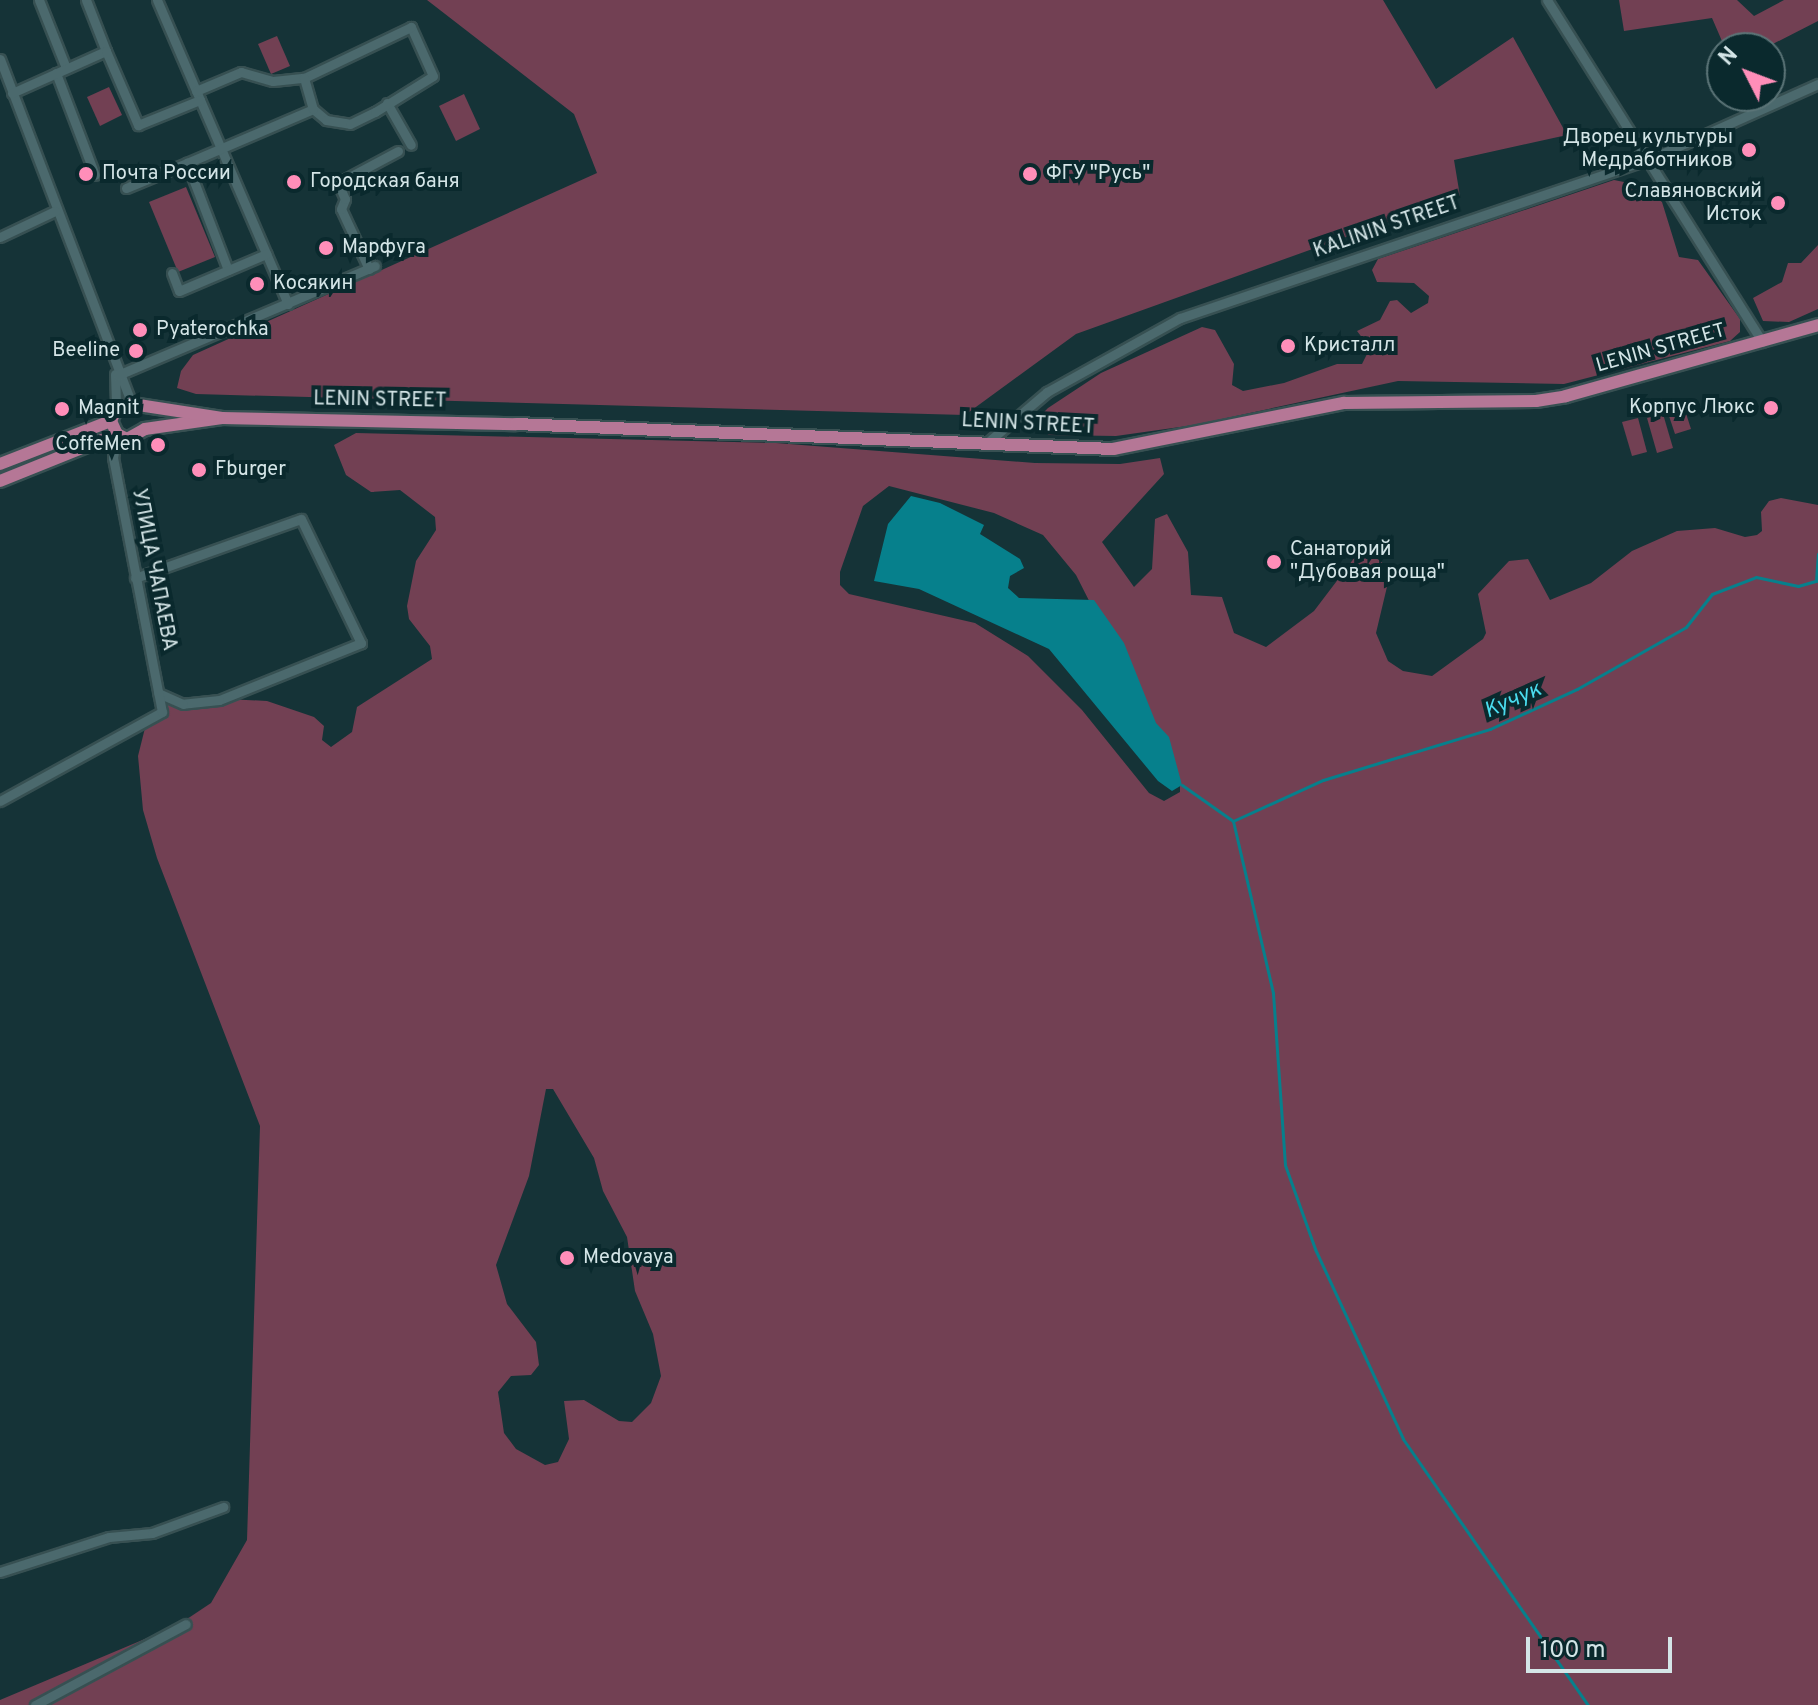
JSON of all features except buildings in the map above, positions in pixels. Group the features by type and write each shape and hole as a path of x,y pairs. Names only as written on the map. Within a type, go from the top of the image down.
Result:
{"main road":[{"name":"LENIN STREET","path":"136,406 222,418 988,442 1113,449 1313,409 1390,399 1540,400 1818,325"},
{"path":"0,464 136,406 145,429"},
{"path":"0,481 117,434 114,415"},
{"name":"LENIN STREET","path":"117,434 132,439 145,429 222,418"}],"street":[{"path":"39,0 95,175"},
{"path":"86,0 138,125 241,72 273,81 304,78 411,27 433,76 350,124 326,120 313,109 304,78"},
{"path":"157,0 288,304"},
{"path":"1547,0 1650,159 1762,342"},
{"path":"12,93 106,51"},
{"path":"0,59 117,373 136,406"},
{"name":"KALININ STREET","path":"988,442 1047,392 1180,318 1575,179 1650,159 1818,84"},
{"path":"387,103 411,145"},
{"path":"126,188 313,109"},
{"path":"117,373 372,268 341,209 345,199 338,183 398,151"},
{"path":"187,163 228,270"},
{"path":"0,237 55,211"},
{"path":"172,273 179,291 266,254"},
{"path":"114,415 117,373"},
{"name":"УЛИЦА ЧАПАЕВА","path":"0,801 162,712 113,458 117,434"},
{"path":"135,578 301,519 361,643 219,700 183,704 158,693"},
{"path":"0,1572 109,1537 152,1533 223,1507"},
{"path":"35,1705 186,1624"}],"shaded area":[{"path":"427,0 1383,0 1436,89 1513,37 1567,135 1454,160 1460,196 1076,334 965,415 196,394 177,388 181,371 193,355 597,173 574,114"},
{"path":"1619,0 1737,0 1754,16 1784,0 1818,0 1818,21 1786,37 1786,32 1718,32 1712,18 1624,31"},
{"path":"277,36 290,66 271,74 258,44"},
{"path":"109,87 122,115 100,126 87,97"},
{"path":"464,94 480,129 456,141 439,106"},
{"path":"1614,180 1639,185 1662,202 1679,257 1698,260 1740,319 1740,332 1730,341 1564,384 1398,381 1194,425 1116,436 1049,435 1039,429 1039,417 1048,408 1101,373 1202,327 1215,330 1234,364 1232,385 1243,391 1284,383 1337,364 1362,364 1370,348 1357,331 1380,320 1390,301 1397,300 1411,313 1428,303 1429,296 1414,283 1377,282 1372,270 1378,259"},
{"path":"186,187 215,257 178,272 149,202"},
{"path":"1818,245 1818,309 1789,322 1763,321 1753,298 1782,282 1788,263 1801,263"},
{"path":"1682,401 1691,429 1675,434 1666,407"},
{"path":"1663,414 1673,448 1657,453 1647,418"},
{"path":"1638,418 1647,452 1632,456 1622,422"},
{"path":"356,433 776,443 1035,463 1120,464 1160,458 1164,474 1102,542 1134,587 1152,569 1155,519 1167,514 1188,552 1191,595 1222,597 1234,633 1266,647 1314,611 1355,557 1375,557 1391,570 1376,633 1388,661 1403,671 1432,676 1483,639 1486,633 1478,594 1509,561 1528,559 1550,600 1591,583 1632,551 1677,531 1715,528 1745,537 1757,535 1762,531 1761,512 1769,501 1781,498 1818,505 1818,1705 0,1705 0,1700 178,1625 211,1603 247,1540 260,1126 157,858 143,810 138,756 147,720 166,702 185,697 267,701 314,717 324,726 322,740 331,747 352,732 357,707 432,659 430,646 409,619 407,606 416,561 436,530 435,517 400,490 371,492 346,475 334,445","holes":["889,486 994,513 1043,535 1076,575 1180,780 1180,792 1164,801 1149,793 1082,710 1028,656 975,623 849,594 840,585 840,572 863,506","546,1089 553,1089 594,1158 603,1191 627,1237 635,1291 653,1334 661,1376 651,1403 632,1422 619,1421 584,1400 564,1401 569,1439 558,1462 545,1465 516,1449 504,1433 498,1392 511,1376 531,1375 539,1365 536,1342 507,1304 496,1265 529,1176"]}],"water":[{"path":"911,496 940,503 984,525 980,534 1020,559 1024,568 1010,576 1008,588 1019,598 1094,600 1124,643 1156,723 1169,737 1182,785 1172,791 1158,781 1049,649 919,589 874,581 888,524"}],"waterway":[{"name":"Кучук","path":"1182,785 1233,821 1323,780 1490,729 1577,689 1686,627 1712,594 1756,577 1798,586 1816,581 1818,554"},
{"path":"1233,821 1273,993 1285,1165 1315,1249 1403,1439 1588,1705"}],"place":[{"name":"Дворец культуры Медработников","path":"1749,150"},
{"name":"Почта России","path":"86,174"},
{"name":"ФГУ \"Русь\"","path":"1030,174"},
{"name":"Городская баня","path":"294,182"},
{"name":"Славяновский Исток","path":"1778,203"},
{"name":"Марфуга","path":"326,248"},
{"name":"Косякин","path":"257,284"},
{"name":"Pyaterochka","path":"140,330"},
{"name":"Кристалл","path":"1288,346"},
{"name":"Beeline","path":"136,351"},
{"name":"Корпус Люкс","path":"1771,408"},
{"name":"Magnit","path":"62,409"},
{"name":"CoffeMen","path":"158,445"},
{"name":"Fburger","path":"199,470"},
{"name":"Санаторий \"Дубовая роща\"","path":"1274,562"},
{"name":"Medovaya","path":"567,1258"}]}
